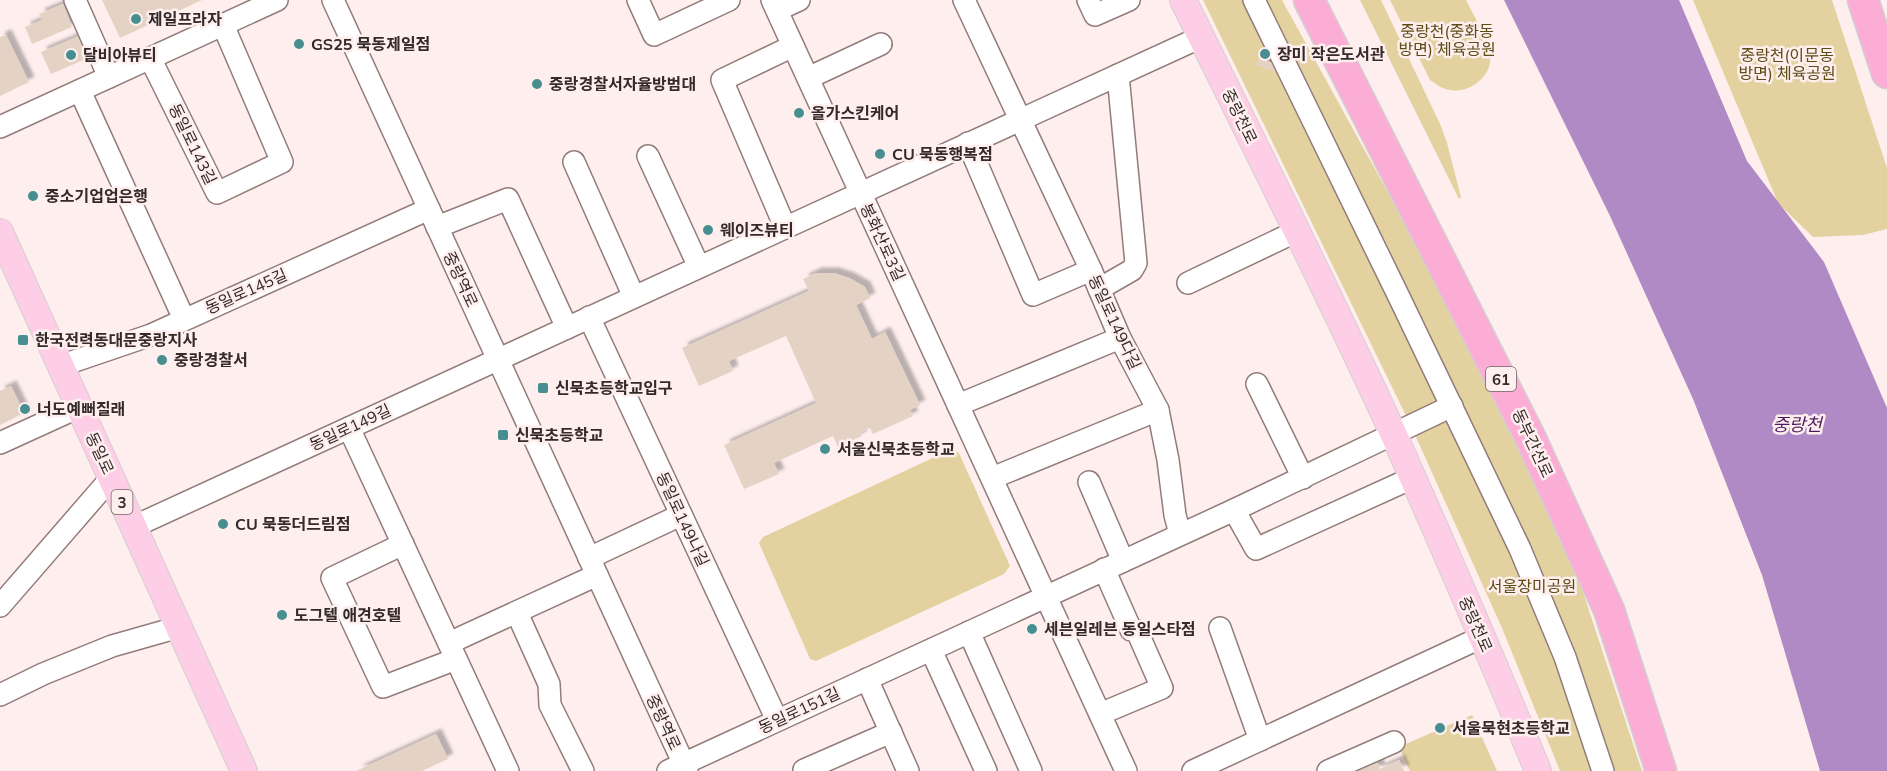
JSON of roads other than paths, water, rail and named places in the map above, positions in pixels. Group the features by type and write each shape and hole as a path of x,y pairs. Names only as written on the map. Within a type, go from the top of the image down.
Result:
{"highway":[{"name":"동부간선로","path":"1309,0 1506,388 1605,599 1661,771"},
{"path":"1863,0 1887,73"}],"main road":[{"name":"중랑천로","path":"1183,0 1298,231 1393,434 1538,771"},
{"name":"동일로","path":"0,232 244,771"}],"street":[{"path":"75,0 109,77"},
{"path":"0,127 277,0"},
{"name":"중랑역로","path":"333,0 593,566 680,769"},
{"path":"638,0 654,35 729,0"},
{"path":"774,5 799,0"},
{"path":"964,0 1020,119"},
{"path":"1088,0 1095,15 1129,0"},
{"path":"1254,0 1520,549 1555,632 1603,771"},
{"name":"봉화산로3길","path":"774,5 1126,771"},
{"name":"동일로143길","path":"150,58 217,193 282,162 223,25"},
{"name":"동일로149길","path":"133,527 1201,36"},
{"path":"808,78 881,44"},
{"path":"785,227 722,80 793,46"},
{"path":"968,143 1033,295 1132,270 1136,263 1118,75"},
{"path":"80,91 184,320"},
{"name":"동일로149다길","path":"1020,119 1120,338 1158,411 1180,534"},
{"path":"648,156 699,267"},
{"path":"573,162 634,297"},
{"path":"433,218 508,199 567,328"},
{"name":"동일로145길","path":"60,366 151,335 433,218"},
{"path":"1188,283 1298,231"},
{"name":"동일로149나길","path":"589,317 777,720"},
{"path":"958,405 1120,338"},
{"path":"1257,384 1303,477"},
{"name":"동일로151길","path":"680,769 777,720 1234,510 1452,406"},
{"path":"0,443 79,407"},
{"path":"992,478 1158,411"},
{"path":"349,428 508,771"},
{"path":"0,606 111,478"},
{"path":"1234,510 1256,549 1412,478"},
{"path":"1089,482 1131,630 1137,631 1162,688 1100,714"},
{"path":"403,544 332,578 383,687 452,651 681,514"},
{"path":"517,613 549,684 550,705 583,771"},
{"path":"0,695 43,674 112,646 179,627"},
{"path":"1220,628 1260,740"},
{"path":"969,632 1031,771"},
{"path":"1193,771 1482,637"},
{"path":"931,650 986,771"},
{"path":"867,679 909,771"},
{"path":"804,770 891,732"},
{"path":"1328,771 1394,742"}],"water":[{"name":"중랑천","path":"1504,0 1679,0 1747,161 1824,262 1887,408 1887,771 1820,771 1762,575 1693,399 1610,216"}],"place":[{"name":"제일프라자","path":"136,19"},
{"name":"GS25 묵동제일점","path":"299,44"},
{"name":"장미 작은도서관","path":"1265,54"},
{"name":"달비아뷰티","path":"71,55"},
{"name":"중랑경찰서자율방범대","path":"537,84"},
{"name":"올가스킨케어","path":"799,113"},
{"name":"CU 묵동행복점","path":"880,154"},
{"name":"중소기업업은행","path":"33,196"},
{"name":"웨이즈뷰티","path":"708,230"},
{"name":"한국전력동대문중랑지사","path":"23,340"},
{"name":"중랑경찰서","path":"162,360"},
{"name":"신묵초등학교입구","path":"543,388"},
{"name":"너도예뻐질래","path":"25,409"},
{"name":"신묵초등학교","path":"503,435"},
{"name":"서울신묵초등학교","path":"825,449"},
{"name":"CU 묵동더드림점","path":"223,524"},
{"name":"도그텔 애견호텔","path":"282,615"},
{"name":"세븐일레븐 동일스타점","path":"1032,629"},
{"name":"서울묵현초등학교","path":"1440,728"}],"park label":[{"name":"중랑천(중화동 방면) 체육공원","path":"1447,40"},
{"name":"중랑천(이문동 방면) 체육공원","path":"1787,64"},
{"name":"서울장미공원","path":"1532,586"}]}
